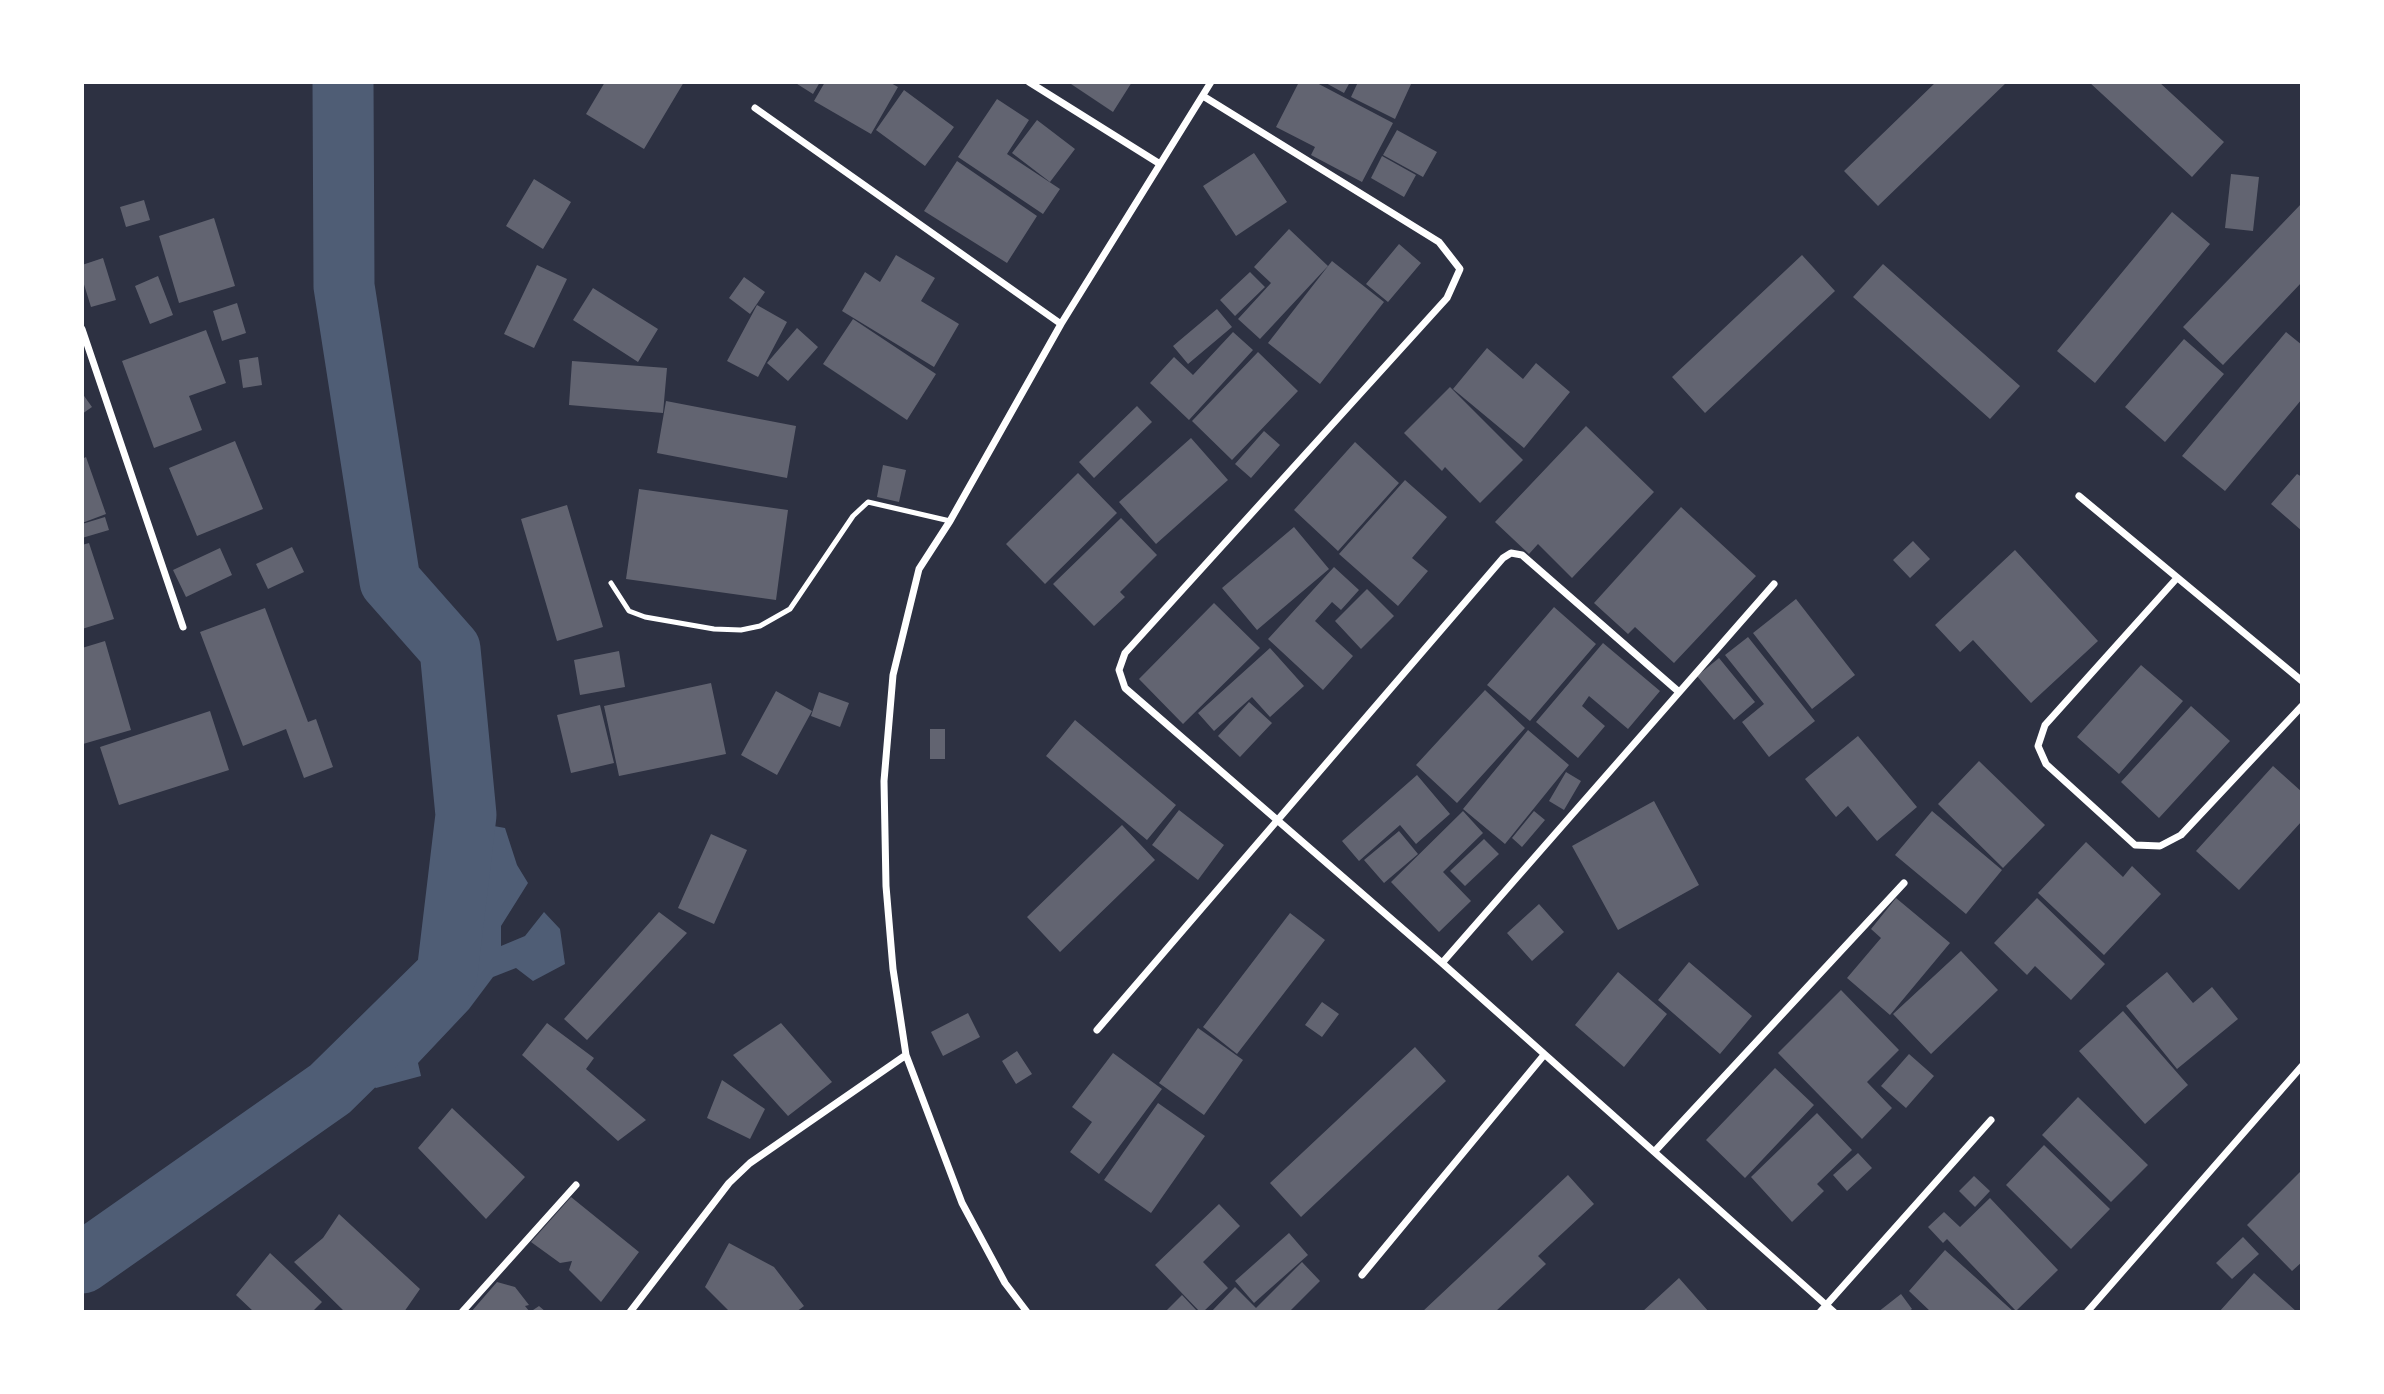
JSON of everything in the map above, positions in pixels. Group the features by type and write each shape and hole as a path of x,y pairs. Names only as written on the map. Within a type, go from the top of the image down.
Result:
{"street":[{"path":"1029,82 1160,164"},
{"path":"1027,1312 1005,1283 962,1203 906,1055 893,969 886,886 884,781 893,675 919,569 950,521 1060,324 1211,82"},
{"path":"1202,96 1439,242 1460,270 1447,299 1125,653 1119,670 1125,688 1655,1151 1823,1308 1833,1312"},
{"path":"755,108 1060,324"},
{"path":"82,329 183,627"},
{"path":"2079,496 2302,681"},
{"path":"1097,1030 1503,558 1511,554 1522,555 1679,692"},
{"path":"2177,578 2045,725 2038,746 2046,764 2135,845 2160,846 2181,835 2302,706"},
{"path":"1442,963 1774,584"},
{"path":"1655,1151 1904,883"},
{"path":"630,1312 729,1184 750,1163 906,1055"},
{"path":"1362,1275 1544,1055"},
{"path":"2087,1312 2302,1066"},
{"path":"1823,1308 1991,1120"},
{"path":"462,1312 576,1185"}],"lane":[{"path":"611,583 629,611 645,617 703,627 741,630 760,626 790,609 853,516 868,502 950,521"}],"water":[{"path":"471,822 505,828 517,865 528,883 501,926 501,946 525,936 544,912 560,929 565,964 533,981 516,968 493,977 469,1009 418,1063 421,1076 376,1088 357,1074 458,975"}],"building":[{"path":"605,82 684,82 644,149 586,114"},
{"path":"794,82 820,82 813,94"},
{"path":"825,82 889,82 898,87 871,134 814,101"},
{"path":"1068,82 1132,82 1113,112"},
{"path":"1299,82 1315,82 1393,123 1362,182 1311,155 1315,147 1276,127"},
{"path":"1324,82 1350,82 1344,93"},
{"path":"1358,82 1412,82 1395,119 1351,97"},
{"path":"1936,82 2007,82 1878,206 1844,171"},
{"path":"2089,82 2159,82 2224,142 2192,177"},
{"path":"904,90 954,127 925,166 876,130"},
{"path":"997,99 1029,120 1007,154 1060,189 1043,214 958,157"},
{"path":"1037,120 1075,149 1050,182 1012,153"},
{"path":"1397,130 1437,152 1423,177 1383,155"},
{"path":"1254,153 1287,202 1236,236 1203,186"},
{"path":"1382,156 1416,175 1404,197 1371,178"},
{"path":"957,161 1037,216 1007,263 924,211"},
{"path":"2231,174 2259,177 2253,231 2225,228"},
{"path":"534,179 571,202 543,249 506,226"},
{"path":"144,200 150,220 126,227 120,207"},
{"path":"2302,203 2302,282 2223,365 2183,327"},
{"path":"2172,212 2210,244 2095,383 2057,351"},
{"path":"214,218 235,286 179,303 159,236"},
{"path":"1289,229 1328,266 1260,339 1238,319 1271,283 1254,267"},
{"path":"1399,244 1421,263 1388,302 1366,284"},
{"path":"896,255 935,278 921,301 959,324 934,367 842,311 865,272 880,282"},
{"path":"1802,255 1835,291 1705,413 1672,377"},
{"path":"103,258 116,300 91,307 82,278 82,265"},
{"path":"1332,261 1384,302 1320,384 1268,343"},
{"path":"1883,264 2020,386 1990,419 1853,297"},
{"path":"537,265 567,279 534,348 504,334"},
{"path":"1250,272 1265,287 1235,316 1220,300"},
{"path":"158,276 173,315 150,324 135,286"},
{"path":"744,277 765,292 750,314 729,298"},
{"path":"593,288 658,329 638,362 573,320"},
{"path":"237,303 246,333 222,341 213,311"},
{"path":"757,305 787,322 758,377 727,361"},
{"path":"1217,309 1232,327 1188,364 1173,346"},
{"path":"853,319 936,374 907,420 823,364"},
{"path":"797,328 818,347 788,381 767,363"},
{"path":"206,330 226,383 189,396 202,430 154,448 122,361"},
{"path":"1233,332 1253,350 1189,420 1150,383 1174,357 1193,375"},
{"path":"2286,332 2302,345 2302,399 2225,491 2182,456"},
{"path":"2184,339 2224,374 2165,442 2125,407"},
{"path":"1487,348 1523,379 1536,363 1570,392 1524,448 1453,389"},
{"path":"1258,352 1298,391 1232,460 1192,421"},
{"path":"258,357 262,385 243,388 239,360"},
{"path":"572,361 667,368 663,413 569,405"},
{"path":"1450,387 1523,460 1480,503 1445,467 1442,471 1404,433"},
{"path":"82,393 92,407 82,414"},
{"path":"666,401 796,426 787,478 657,453"},
{"path":"1137,406 1152,422 1094,478 1079,462"},
{"path":"1586,426 1654,492 1572,578 1538,544 1529,554 1495,522"},
{"path":"1264,431 1280,445 1251,478 1235,464"},
{"path":"1191,438 1228,480 1156,544 1119,502"},
{"path":"235,441 263,509 197,536 169,468"},
{"path":"1355,442 1399,483 1338,551 1294,510"},
{"path":"86,457 106,514 82,523 82,459"},
{"path":"883,465 906,470 899,502 877,497"},
{"path":"1078,473 1117,513 1045,584 1006,544"},
{"path":"2297,474 2302,477 2302,531 2271,504"},
{"path":"1405,480 1447,517 1412,558 1428,571 1398,606 1339,554"},
{"path":"639,489 788,510 776,600 626,579"},
{"path":"567,505 603,627 557,641 521,519"},
{"path":"1681,507 1756,576 1674,663 1635,627 1628,634 1594,603"},
{"path":"105,517 109,530 82,538 82,524"},
{"path":"1121,518 1157,555 1120,592 1125,597 1094,626 1053,584"},
{"path":"1294,527 1329,569 1257,630 1222,588"},
{"path":"1913,541 1930,559 1910,578 1893,560"},
{"path":"89,543 114,619 82,629 82,545"},
{"path":"292,547 304,572 268,589 256,564"},
{"path":"220,548 232,575 186,597 173,570"},
{"path":"2015,550 2098,641 2031,703 1973,640 1960,652 1935,625"},
{"path":"1334,567 1359,590 1341,610 1332,602 1315,621 1353,656 1323,690 1268,639"},
{"path":"1367,589 1394,616 1361,649 1335,621"},
{"path":"1796,599 1855,675 1812,709 1753,633"},
{"path":"1214,603 1260,648 1183,724 1139,679"},
{"path":"1554,607 1596,644 1530,721 1487,685"},
{"path":"265,608 308,722 316,719 333,767 304,778 286,729 243,746 200,632"},
{"path":"1748,637 1815,721 1769,757 1742,722 1764,704 1725,655"},
{"path":"105,641 131,730 83,744 82,648"},
{"path":"1603,643 1660,691 1628,729 1589,696 1582,706 1605,726 1578,758 1536,722"},
{"path":"1270,648 1304,686 1270,717 1252,697 1214,731 1198,713"},
{"path":"619,651 625,687 580,695 574,660"},
{"path":"1719,658 1755,702 1734,720 1697,676"},
{"path":"2141,665 2183,701 2119,774 2077,737"},
{"path":"711,683 726,754 619,776 604,706"},
{"path":"1485,690 1525,728 1457,803 1416,765"},
{"path":"776,691 812,711 777,775 741,755"},
{"path":"819,692 849,703 840,727 811,716"},
{"path":"1249,702 1272,723 1240,757 1218,736"},
{"path":"600,705 614,763 571,773 557,715"},
{"path":"2191,706 2230,741 2159,818 2121,782"},
{"path":"210,711 229,770 119,805 100,747"},
{"path":"1075,720 1176,805 1147,840 1046,756"},
{"path":"930,729 945,729 945,759 930,759"},
{"path":"1528,730 1569,765 1505,844 1463,809"},
{"path":"1858,736 1917,807 1877,841 1848,806 1836,817 1805,779"},
{"path":"1979,761 2045,825 2003,868 1938,804"},
{"path":"2273,766 2302,792 2302,821 2239,890 2196,851"},
{"path":"1566,772 1581,781 1564,810 1549,801"},
{"path":"1417,775 1450,814 1416,844 1400,825 1359,861 1342,841"},
{"path":"1654,801 1699,885 1618,930 1572,846"},
{"path":"1179,810 1224,845 1198,880 1152,845"},
{"path":"1463,811 1483,833 1443,872 1471,901 1439,932 1391,882"},
{"path":"1534,811 1545,820 1522,847 1512,838"},
{"path":"1932,811 2002,870 1966,914 1895,855"},
{"path":"1122,825 1155,860 1060,952 1027,917"},
{"path":"1399,831 1418,854 1384,883 1364,860"},
{"path":"711,834 747,850 714,924 678,908"},
{"path":"1484,839 1499,854 1465,886 1450,871"},
{"path":"2086,842 2123,877 2132,866 2161,894 2104,955 2038,893"},
{"path":"1896,898 1950,943 1890,1015 1847,978 1881,938 1871,929"},
{"path":"2037,898 2105,964 2071,1000 2035,966 2027,975 1994,943"},
{"path":"1539,904 1564,932 1532,961 1507,933"},
{"path":"659,912 687,933 587,1040 564,1019"},
{"path":"1290,913 1325,940 1237,1054 1203,1027"},
{"path":"1961,951 1998,990 1931,1054 1893,1014"},
{"path":"1689,962 1752,1016 1720,1054 1658,1000"},
{"path":"1618,972 1667,1014 1624,1067 1575,1025"},
{"path":"2167,972 2193,1003 2212,987 2238,1019 2177,1069 2126,1006"},
{"path":"1841,990 1899,1050 1867,1082 1892,1108 1862,1139 1778,1053"},
{"path":"1322,1002 1339,1014 1322,1037 1305,1025"},
{"path":"2123,1011 2188,1085 2145,1124 2079,1051"},
{"path":"968,1013 980,1037 943,1056 931,1032"},
{"path":"547,1023 594,1058 586,1069 646,1120 618,1141 522,1055"},
{"path":"781,1023 832,1082 788,1116 733,1055"},
{"path":"1198,1028 1243,1060 1204,1115 1159,1083"},
{"path":"1415,1047 1446,1081 1301,1217 1270,1183"},
{"path":"1017,1051 1032,1074 1016,1084 1002,1061"},
{"path":"1113,1053 1162,1089 1099,1174 1070,1152 1092,1122 1072,1107"},
{"path":"1909,1054 1934,1076 1906,1108 1881,1086"},
{"path":"1775,1068 1814,1105 1745,1178 1706,1140"},
{"path":"722,1080 765,1109 750,1139 707,1118"},
{"path":"2078,1097 2148,1165 2111,1202 2042,1135"},
{"path":"1158,1103 1205,1136 1151,1213 1104,1180"},
{"path":"452,1108 525,1177 486,1219 418,1148"},
{"path":"1817,1113 1852,1150 1817,1184 1824,1191 1792,1222 1751,1177"},
{"path":"2044,1145 2110,1209 2071,1249 2006,1185"},
{"path":"1858,1153 1872,1168 1847,1191 1833,1175"},
{"path":"2300,1172 2302,1262 2292,1271 2247,1225"},
{"path":"1568,1175 1594,1204 1538,1256 1546,1264 1495,1312 1422,1312"},
{"path":"1974,1176 1990,1191 1975,1207 1959,1191"},
{"path":"571,1197 639,1252 601,1302 569,1270 572,1261 560,1263 531,1242"},
{"path":"1990,1198 2058,1270 2016,1311 1947,1239 1943,1243 1928,1227 1944,1212 1960,1227"},
{"path":"1219,1204 1240,1226 1203,1262 1228,1288 1200,1312 1155,1265"},
{"path":"339,1214 420,1289 404,1312 345,1312 294,1262 323,1238"},
{"path":"1289,1233 1308,1255 1254,1303 1235,1281"},
{"path":"2243,1237 2259,1254 2232,1279 2216,1263"},
{"path":"729,1243 774,1267 804,1306 796,1312 730,1312 705,1287"},
{"path":"1945,1250 2014,1312 1931,1312 1909,1291"},
{"path":"270,1253 322,1302 312,1312 254,1312 236,1295"},
{"path":"1302,1262 1320,1281 1289,1312 1211,1312 1235,1287 1256,1308"},
{"path":"2254,1273 2297,1312 2219,1312"},
{"path":"1679,1278 1709,1312 1642,1312"},
{"path":"497,1282 515,1287 529,1305 525,1306 530,1312 471,1312"},
{"path":"1901,1294 1912,1309 1908,1312 1878,1312"},
{"path":"1182,1295 1198,1312 1165,1312"},
{"path":"539,1306 546,1312 530,1312"}],"waterway":[{"path":"82,1263 330,1089 447,974 466,815 450,649 390,581 344,286 343,82"}]}
